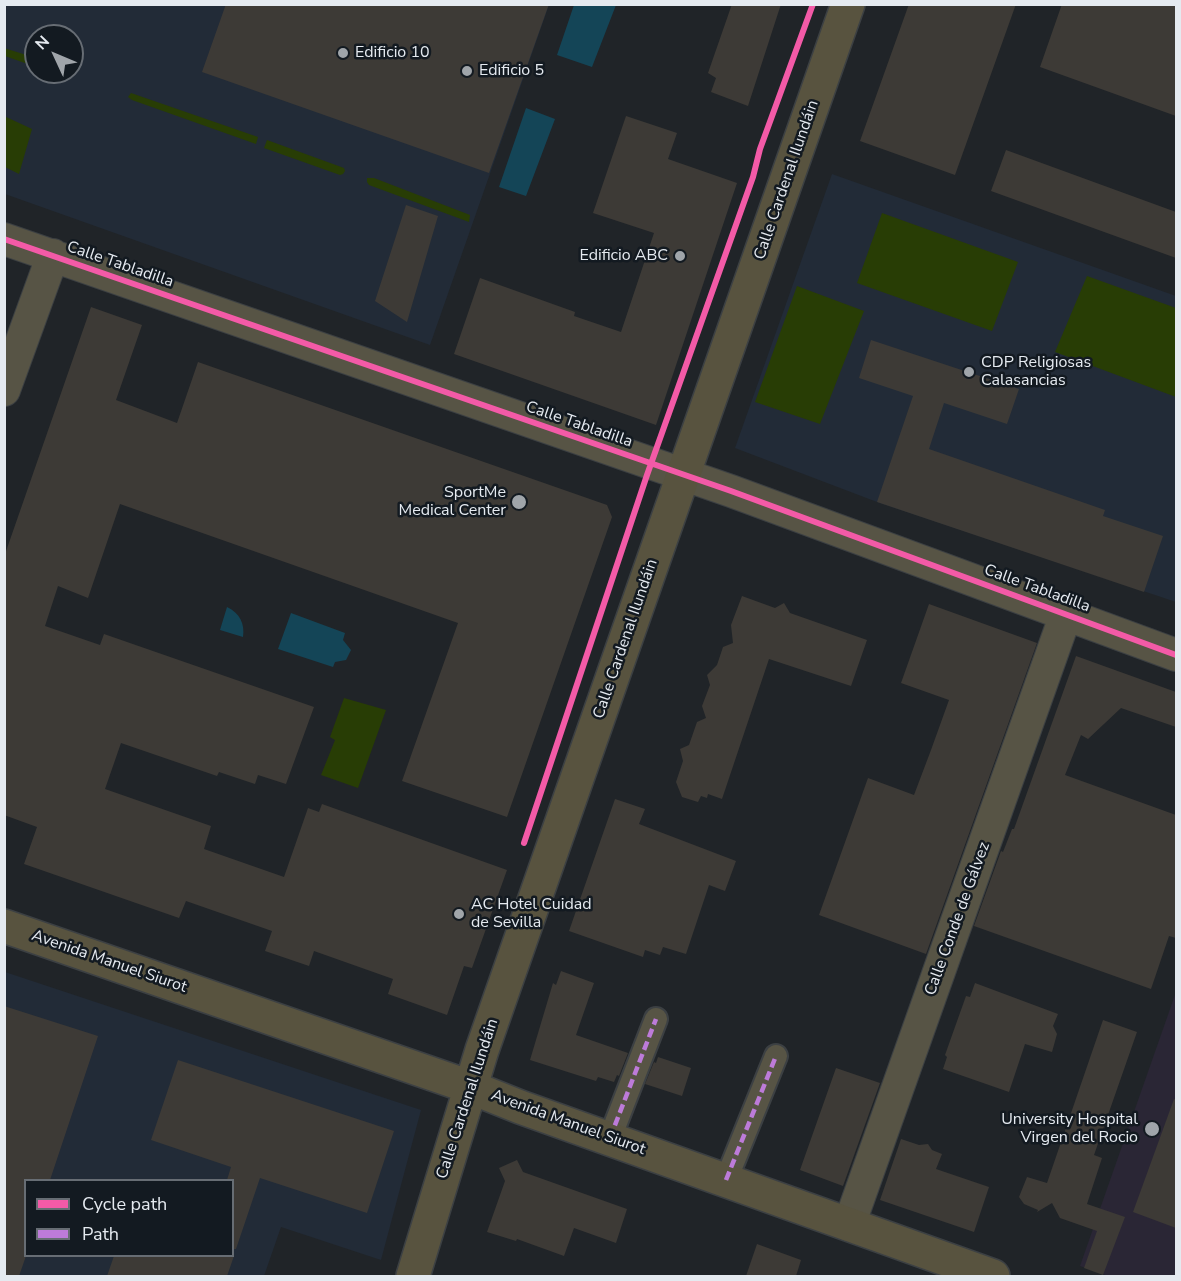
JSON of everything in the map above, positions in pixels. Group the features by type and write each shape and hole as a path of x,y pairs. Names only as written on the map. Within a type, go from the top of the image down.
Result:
{"main road":[{"name":"Calle Cardenal Ilundáin","path":"413,1276 470,1086 848,4"},
{"name":"Avenida Manuel Siurot","path":"4,926 470,1086 520,1107 993,1276"}],"street":[{"name":"Calle Tabladilla","path":"4,239 683,476 1176,655"},
{"path":"4,390 53,255"},
{"name":"Calle Conde de Gálvez","path":"849,1225 1066,614"},
{"path":"610,1138 656,1019"},
{"path":"726,1180 776,1056"}],"shaded area":[{"path":"5,5 549,5 430,345 5,194"},
{"name":"CDP Religiosas Calasancias","path":"832,174 1176,296 1176,602 877,502 735,448"},
{"path":"5,972 421,1110 381,1260 281,1227 264,1276 5,1276"},
{"name":"University Hospital Virgen del Rocio","path":"1176,992 1176,1276 1108,1276 1080,1266"}],"green space":[{"path":"4,48 24,54 24,63 5,56"},
{"path":"131,93 258,137 256,144 132,100 128,97"},
{"path":"4,116 32,129 19,174 5,167"},
{"path":"267,140 344,168 345,171 340,175 264,148"},
{"path":"367,178 374,178 470,215 469,222 369,185"},
{"path":"882,213 1018,262 992,331 857,283"},
{"path":"1087,276 1176,308 1176,397 1055,352"},
{"path":"797,286 864,311 820,424 755,402"},
{"path":"344,698 386,710 358,788 321,775 335,740 330,737"}],"water":[{"path":"574,5 616,5 592,67 557,55"},
{"path":"526,108 555,119 526,196 499,187"},
{"path":"227,607 241,619 243,637 220,630"},
{"path":"291,613 345,633 343,640 351,650 346,660 335,662 333,667 278,649"}],"building":[{"path":"226,4 549,4 489,173 202,72"},
{"path":"732,4 781,4 748,106 711,92 716,78 708,73"},
{"path":"909,4 1016,4 955,175 860,141"},
{"path":"1062,4 1176,4 1176,116 1040,67"},
{"name":"Edificio ABC","path":"626,116 677,133 668,159 737,183 656,425 454,354 480,278 575,312 574,316 621,332 654,233 593,213"},
{"path":"1006,150 1176,212 1176,258 991,191"},
{"path":"406,205 438,216 407,322 375,301"},
{"path":"91,307 142,325 116,400 177,423 198,362 607,505 612,517 507,817 402,781 458,623 120,504 88,598 58,586 45,626 100,645 104,634 314,707 286,784 258,775 255,784 219,772 217,776 121,743 105,789 211,826 204,849 284,877 308,808 319,812 322,804 507,870 472,968 464,966 447,1015 388,994 393,979 314,951 309,966 265,951 272,931 186,901 179,918 24,864 37,827 4,815 4,557"},
{"path":"871,340 1019,389 1007,424 944,403 929,449 1105,510 1103,516 1163,536 1144,592 877,502 913,396 859,378"},
{"path":"742,596 775,608 784,603 790,613 867,640 851,686 769,659 722,799 708,794 707,798 701,796 698,802 682,797 676,782 683,761 680,749 689,745 697,722 706,718 702,706 710,685 707,675 717,665 723,647 733,643 731,625"},
{"path":"929,604 1037,643 926,954 819,915 868,778 914,795 949,700 901,683"},
{"path":"1076,656 1176,692 1176,727 1121,708 1088,739 1081,735 1065,775 1176,815 1176,938 1169,936 1151,989 974,926 1001,851 1003,852 1012,829 1014,829"},
{"path":"615,799 645,809 639,824 736,861 725,891 709,885 686,954 663,947 660,955 645,950 643,957 569,931"},
{"path":"561,971 594,983 576,1035 628,1053 619,1076 617,1075 614,1082 598,1077 596,1081 530,1060 553,983 556,985"},
{"path":"975,983 1058,1014 1053,1026 1057,1034 1052,1052 1025,1044 1009,1092 943,1069 947,1057 945,1055 966,996 970,997"},
{"path":"4,1006 98,1036 50,1179 24,1179 26,1257 19,1276 4,1276"},
{"path":"1103,1020 1137,1032 1094,1155 1102,1158 1087,1204 1125,1217 1103,1275 1084,1268 1097,1231 1060,1218 1052,1203 1037,1212 1038,1210 1024,1204 1019,1197 1027,1177 1047,1183"},
{"path":"658,1057 691,1068 682,1096 645,1084"},
{"path":"178,1060 394,1131 367,1213 260,1178 236,1249 234,1249 234,1179 227,1179 231,1167 151,1140"},
{"path":"836,1068 880,1083 843,1186 800,1170"},
{"path":"1174,1099 1176,1100 1176,1228 1133,1212"},
{"path":"901,1139 919,1145 928,1144 932,1150 942,1154 936,1169 989,1187 974,1232 880,1200"},
{"path":"517,1160 523,1172 627,1209 616,1243 574,1228 564,1256 517,1239 516,1241 487,1232 505,1181 499,1168"},
{"path":"757,1244 801,1260 796,1276 746,1276"},
{"path":"114,1257 234,1257 227,1276 107,1276"}],"marked path":[{"path":"610,1138 656,1019"},
{"path":"726,1180 776,1056"}],"cycle path":[{"path":"524,843 647,475 813,4"},
{"path":"4,239 731,491 1176,655"}],"place":[{"name":"Edificio 10","path":"343,53"},
{"name":"Edificio 5","path":"467,71"},
{"name":"Edificio ABC","path":"680,256"},
{"name":"CDP Religiosas Calasancias","path":"969,372"},
{"name":"SportMe Medical Center","path":"519,502"},
{"name":"AC Hotel Cuidad de Sevilla","path":"459,914"},
{"name":"University Hospital Virgen del Rocio","path":"1152,1129"}]}
